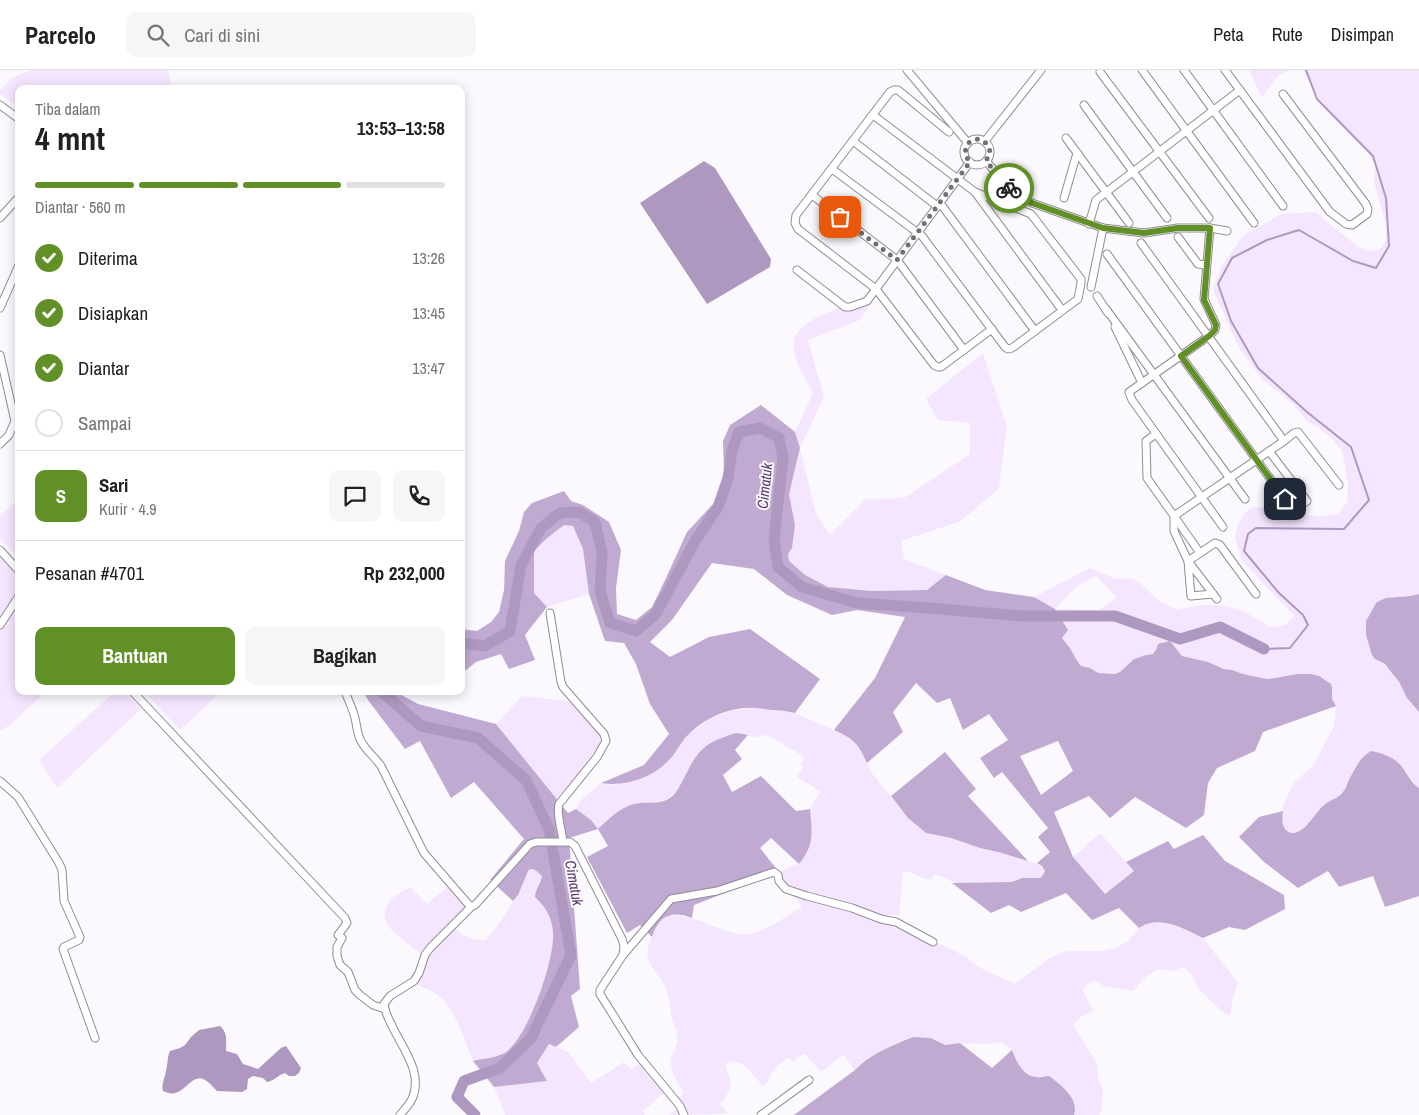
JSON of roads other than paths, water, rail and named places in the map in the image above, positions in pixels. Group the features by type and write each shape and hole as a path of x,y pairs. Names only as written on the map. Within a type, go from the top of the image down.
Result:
{"street":[{"path":"907,70 968,143"},
{"path":"985,141 1041,70"},
{"path":"1142,70 1254,223"},
{"path":"1184,70 1283,206"},
{"path":"1226,70 1330,212 1346,224 1352,225 1367,214 1366,204 1283,94"},
{"path":"1232,70 1240,90"},
{"path":"1100,72 1209,218"},
{"path":"949,132 898,90 890,92 796,215 795,223 798,229 876,288 934,365 941,367 992,329"},
{"path":"1089,224 1096,200 1240,90"},
{"path":"0,105 15,116"},
{"path":"1084,105 1166,218"},
{"path":"873,115 975,192 1062,310"},
{"path":"1066,138 1129,223"},
{"path":"976,139 985,141 990,149 986,161 978,165 970,162 964,150 968,143 976,139"},
{"path":"853,141 938,204 1035,331"},
{"path":"1064,198 1077,152"},
{"path":"986,161 1019,196 1032,203 1089,224 1103,228 1144,233 1178,228 1210,228 1228,231"},
{"path":"797,270 845,307 867,301 970,162"},
{"path":"832,169 922,236 1008,349 1012,348 1078,298 1081,279 1031,214 975,192"},
{"path":"812,195 897,260 964,350"},
{"path":"0,218 15,201"},
{"path":"1091,287 1103,228"},
{"path":"1210,228 1204,300 1216,325 1215,330 1129,392 1132,400 1223,527"},
{"path":"1178,237 1198,264 1206,265"},
{"path":"1141,243 1284,441"},
{"path":"1107,254 1285,499 1304,503 1307,501 1270,451"},
{"path":"0,308 15,274"},
{"path":"1097,296 1244,499"},
{"path":"1106,309 1142,383"},
{"path":"0,355 15,421 9,435 0,444"},
{"path":"1174,516 1298,432 1339,485"},
{"path":"1156,434 1146,441 1147,478 1200,553"},
{"path":"1174,516 1174,531 1188,561 1215,597 1191,596 1188,561"},
{"path":"1188,561 1215,543 1220,545 1256,594"},
{"path":"0,550 15,567"},
{"path":"0,625 15,602"},
{"path":"550,613 563,687 604,734 606,741 597,757 559,804 557,810 562,828 562,842"},
{"path":"136,695 345,918 347,923 338,935 342,940 337,947 340,966 348,972 355,990 360,995 373,1005 385,1009"},
{"path":"346,695 361,743 381,766 424,853 469,905 472,906"},
{"path":"1,784 18,797 62,870 64,901 80,937 79,940 63,949 95,1038"},
{"path":"400,1115 411,1101 414,1093 415,1073 384,1004 390,996 414,982 425,955 430,948 475,905 530,844 536,842 570,842 575,846 622,939 624,946 623,956"},
{"path":"684,1115 680,1106 638,1055 600,994 600,990 623,956 671,899 724,889 774,872 778,875 779,881 786,889 896,922 933,942"},
{"path":"762,1115 809,1080"}],"waterway":[{"path":"1264,649 1290,648 1308,625 1303,615 1279,593 1244,551 1248,534 1256,528 1344,529 1369,500 1351,447 1307,412 1258,368 1231,321 1218,284 1232,258 1267,240 1299,230 1353,261 1376,268 1389,246 1386,198 1373,156 1317,99 1306,70"},
{"name":"Cimatuk","path":"465,644 485,646 510,631 521,565 541,528 560,513 579,512 595,522 602,552 600,591 610,623 636,631 656,614 695,541 718,507 728,479 732,450 739,432 760,428 779,438 783,458 774,539 778,567 802,587 857,603 1022,616 1115,616 1180,639 1220,627 1264,649"},
{"name":"Cimatuk","path":"386,695 421,726 478,738 526,780 549,829 571,955 531,1038 500,1068 464,1081 457,1097 475,1115"}]}
